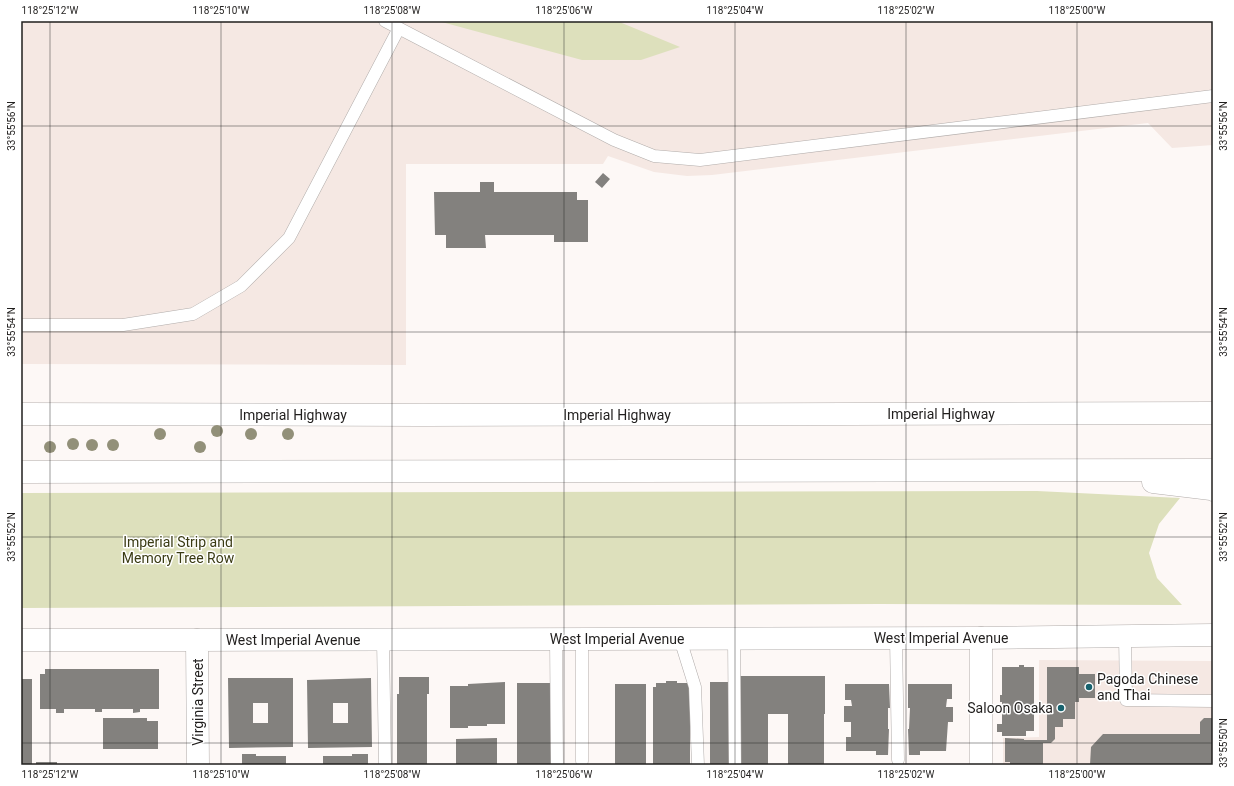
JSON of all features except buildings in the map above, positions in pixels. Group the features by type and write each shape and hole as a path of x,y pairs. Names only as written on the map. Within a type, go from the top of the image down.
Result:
{"main road":[{"name":"Imperial Highway","path":"21,414 439,415 1213,413"},
{"path":"21,472 1213,470"},
{"path":"1074,471 1213,490"},
{"name":"West Imperial Avenue","path":"21,640 981,638 1213,635"},
{"path":"981,638 981,765"},
{"name":"Virginia Street","path":"198,640 198,765"}],"lane":[{"path":"385,21 614,140 654,156 700,160 1213,96"},
{"path":"21,325 123,324 194,314 241,286 289,238 399,28"},
{"path":"1124,636 1126,700 1213,701"},
{"path":"680,638 695,687 698,765"},
{"path":"734,638 734,765"},
{"path":"896,638 898,760"},
{"path":"556,639 557,765"},
{"path":"582,639 582,761"},
{"path":"383,640 385,765"}],"shaded area":[{"path":"21,21 1213,21 1213,145 1172,148 1148,123 712,175 687,176 654,172 608,156 603,164 406,164 406,365 21,364"},
{"path":"1039,660 1213,661 1213,765 1003,765 1003,738 1039,737"}],"green space":[{"path":"438,21 617,21 680,47 641,60 582,60"},
{"name":"Imperial Strip and Memory Tree Row","path":"1037,491 1180,498 1159,524 1149,553 1157,578 1182,605 879,604 21,608 21,493"}],"place":[{"name":"Pagoda Chinese and Thai","path":"1089,687"},
{"name":"Saloon Osaka","path":"1061,708"}]}
